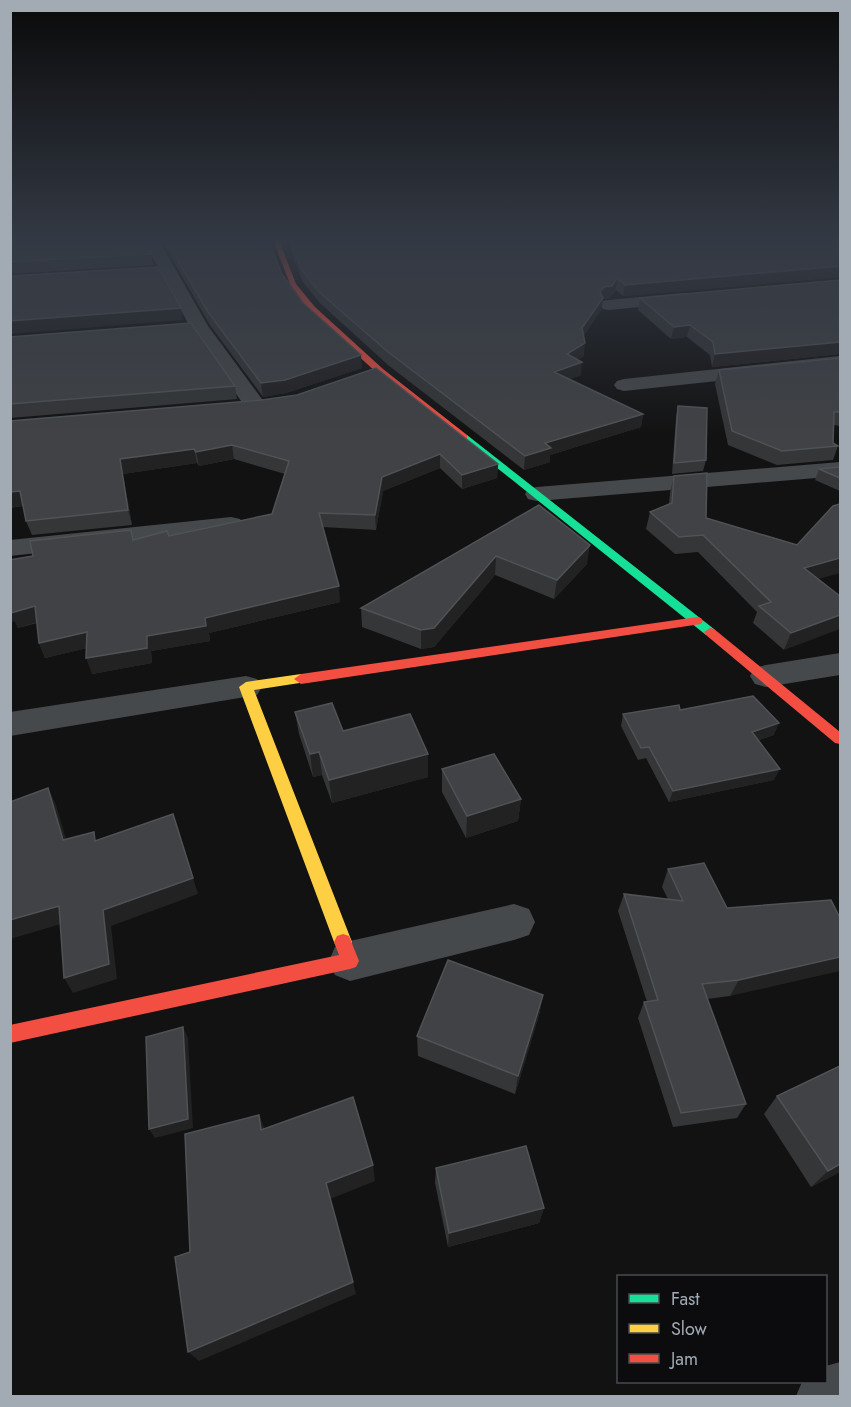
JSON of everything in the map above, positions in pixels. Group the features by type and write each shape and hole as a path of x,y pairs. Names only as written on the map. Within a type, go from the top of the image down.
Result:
{"street":[{"path":"183,305 256,406"},
{"path":"309,305 375,373 537,494 766,676 840,739"},
{"path":"176,329 199,327"},
{"path":"624,385 840,362"},
{"path":"537,494 840,469"},
{"path":"10,548 231,525"},
{"path":"10,724 697,621"},
{"path":"766,676 840,664"},
{"path":"246,687 350,961"},
{"path":"10,1034 350,961 514,922"},
{"path":"826,1396 840,1392"}],"building":[{"path":"10,305 179,305 181,308 10,321"},
{"path":"204,305 305,305 361,355 285,380 261,383"},
{"path":"334,305 598,305 582,328 585,343 567,354 582,362 554,372 643,414 545,443 551,448 525,456 388,352"},
{"path":"648,305 840,305 840,342 715,354 713,342 690,325 674,327"},
{"path":"191,323 235,386 10,404 10,337"},
{"path":"840,358 840,412 834,412 833,443 838,446 782,451 732,431 719,370"},
{"path":"376,368 498,464 462,475 440,454 382,477 375,515 319,513 339,586 205,618 206,626 147,636 147,648 86,658 87,632 39,643 35,606 11,613 10,560 33,556 30,541 131,530 133,540 167,531 169,536 272,514 289,461 232,445 196,452 194,449 120,459 128,510 26,521 20,491 10,492 10,421 262,400 297,395"},
{"path":"678,406 707,408 706,460 674,463"},
{"path":"840,467 840,478 819,469"},
{"path":"707,473 706,518 797,545 833,506 840,504 840,558 804,568 840,596 840,615 791,633 759,606 771,602 703,535 679,537 650,512 672,503 674,476"},
{"path":"539,505 590,545 557,580 496,556 434,628 421,630 361,608"},
{"path":"753,696 779,723 752,732 780,769 673,791 649,747 641,748 623,714 679,705 680,710"},
{"path":"332,703 343,731 410,714 428,754 329,780 319,752 310,754 295,712"},
{"path":"494,754 521,799 467,816 442,769"},
{"path":"48,788 63,840 94,832 95,841 173,814 193,878 103,910 109,964 64,978 59,906 10,920 10,802"},
{"path":"704,863 727,908 831,900 840,918 840,957 739,980 702,984 746,1104 681,1113 644,1002 658,1000 624,894 683,901 668,869"},
{"path":"448,960 543,995 518,1076 417,1036"},
{"path":"183,1027 188,1119 149,1129 146,1037"},
{"path":"840,1066 840,1164 828,1171 777,1096"},
{"path":"353,1097 373,1165 326,1183 353,1282 188,1352 175,1257 190,1252 185,1134 259,1115 261,1130"},
{"path":"526,1146 544,1208 449,1233 436,1168"}],"traffic: fast":[{"path":"464,437 710,632"}],"traffic: slow":[{"path":"301,679 246,687 343,942"}],"traffic: jam":[{"path":"309,305 380,371 464,437"},
{"path":"301,679 697,621"},
{"path":"710,632 840,739"},
{"path":"10,1034 350,961 343,942"}]}
